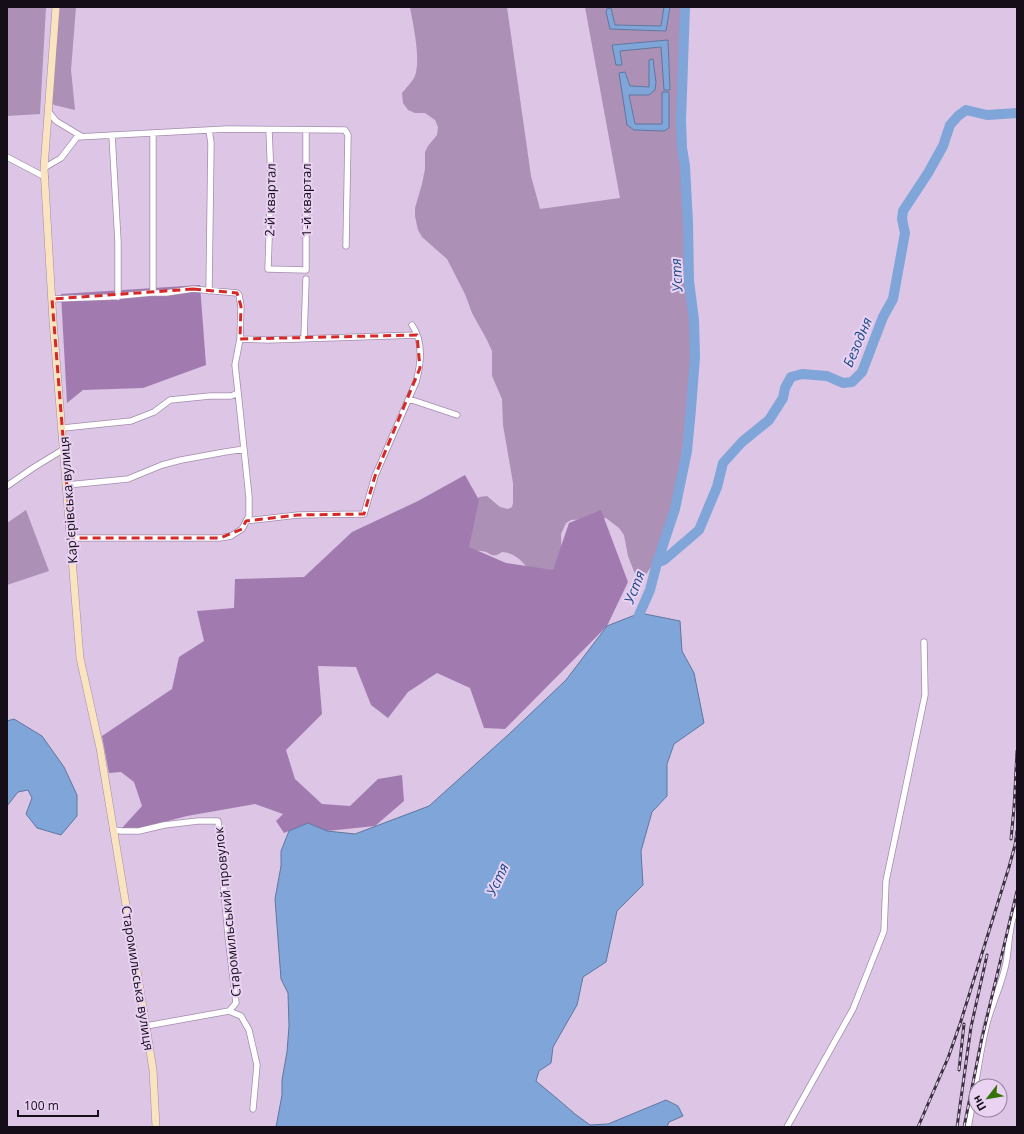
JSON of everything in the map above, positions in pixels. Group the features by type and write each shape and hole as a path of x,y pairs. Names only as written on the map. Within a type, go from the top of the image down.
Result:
{"street":[{"name":"Кар'єрівська вулиця","path":"56,7 44,168 52,299 80,658 100,748 113,830"},
{"path":"48,111 56,121 81,137"},
{"path":"44,168 61,158 77,137 227,129 345,130 347,132 346,246"},
{"path":"209,130 211,143 209,292"},
{"name":"2-й квартал","path":"269,130 271,179 268,270 306,270"},
{"name":"1-й квартал","path":"306,130 306,270"},
{"path":"153,134 153,293"},
{"path":"112,135 118,242 118,297"},
{"path":"7,157 44,177"},
{"path":"304,338 306,279"},
{"path":"52,299 118,297 193,289 209,292 236,293 239,295 241,306 240,338 235,365 244,449 249,516 242,529 231,536 220,538 71,538"},
{"path":"246,521 298,515 364,514 375,476 409,399 420,368 420,348 417,335 412,325"},
{"path":"240,338 268,340 417,335"},
{"path":"62,428 131,421 154,412 170,400 210,396 231,396 238,392"},
{"path":"409,399 457,416"},
{"path":"7,486 64,449"},
{"path":"67,485 128,479 162,465 181,460 244,449"},
{"path":"787,1127 853,1009 884,931 886,880 925,695 924,642"},
{"name":"Старомильський провулок","path":"113,830 139,831 164,825 198,821 218,821 228,936 236,1003 229,1011"},
{"name":"Старомильська вулиця","path":"113,830 153,1070 156,1127"},
{"path":"968,1127 986,1027 1006,964 1012,920 1017,909"},
{"name":"Старомильський провулок","path":"146,1026 229,1011 241,1016 250,1030 257,1065 252,1109"}],"highlighted area":[{"path":"193,289 237,293 241,306 240,339 417,335 420,368 375,476 364,514 298,515 246,521 242,529 220,538 71,538 52,299"}],"shaded area":[{"path":"7,7 46,7 40,114 7,116"},
{"path":"60,7 76,7 71,70 75,110 54,105 51,101"},
{"path":"410,7 507,7 531,176 540,209 620,198 585,7 664,7 661,26 615,25 611,9 610,29 665,31 670,7 683,7 680,149 683,166 687,282 692,320 692,358 682,453 671,509 654,562 645,576 639,579 635,574 628,556 624,535 619,528 606,518 571,520 566,523 561,534 562,573 534,576 521,560 508,553 502,552 493,555 484,551 468,550 476,502 479,497 487,496 500,507 508,509 512,507 513,503 513,483 503,425 502,399 492,376 492,351 472,313 465,294 447,259 422,237 418,230 415,208 425,169 425,152 437,135 438,127 435,120 425,113 415,113 408,110 403,103 402,93 414,78 417,63 416,43","holes":["668,40 670,90 664,89 662,47 620,51 622,65 616,65 613,45","625,72 630,86 649,87 649,95 629,95 635,124 662,124 662,92 669,92 664,131 634,130 627,125"]},
{"path":"200,285 206,365 143,388 83,390 67,403 61,294"},
{"path":"465,475 479,500 469,547 506,563 553,570 569,523 601,510 628,582 607,626 505,729 484,728 470,688 437,673 408,692 388,718 371,705 356,667 318,666 322,714 286,750 295,779 322,804 350,806 378,779 402,775 404,801 375,826 327,831 308,823 284,833 276,821 283,814 255,804 187,816 137,829 122,828 142,806 134,782 121,772 109,773 102,736 172,689 179,657 204,641 197,611 234,608 235,579 304,577 352,532 418,501"},
{"path":"26,510 49,571 7,585 7,523"}],"water":[{"path":"664,7 670,7 666,31 610,29 606,12 607,9 611,8 615,25 661,26"},
{"path":"668,40 670,90 664,90 661,47 620,51 622,65 616,65 612,45"},
{"path":"653,59 656,82 655,90 649,95 629,95 635,124 662,124 662,92 669,92 669,128 664,131 634,130 627,125 619,73 625,72 630,86 649,87 649,60"},
{"path":"640,613 680,621 682,651 694,673 704,723 674,744 667,764 667,796 652,812 641,851 643,885 617,911 606,962 583,977 577,1005 553,1047 551,1063 539,1071 536,1081 590,1125 608,1124 666,1100 678,1106 683,1116 669,1122 667,1127 276,1127 282,1095 282,1080 287,1052 289,1026 288,993 281,979 275,899 281,866 281,851 289,831 308,823 327,831 355,834 429,806 508,735 566,680 607,626"},
{"path":"14,719 42,736 64,767 77,795 77,816 61,835 37,828 26,814 32,798 28,790 18,792 7,806 7,721"}],"waterway":[{"name":"Устя","path":"635,624 650,590 657,563 675,509 687,451 691,409 695,357 694,320 689,281 688,223 681,120 685,7"},
{"name":"Безодня","path":"657,563 664,560 699,530 717,487 723,463 742,442 769,420 783,398 785,388 791,377 802,374 827,376 843,383 852,382 862,372 883,317 893,299 905,233 902,219 903,211 928,173 943,146 950,125 966,110 987,115 1017,113"}],"railway":[{"path":"1011,839 1017,751"},
{"path":"918,1127 948,1058 960,1024 1009,867 1017,831"},
{"path":"964,1127 982,1038 1017,891"},
{"path":"957,1127 971,1027 987,955"},
{"path":"959,1070 964,1024"}]}
